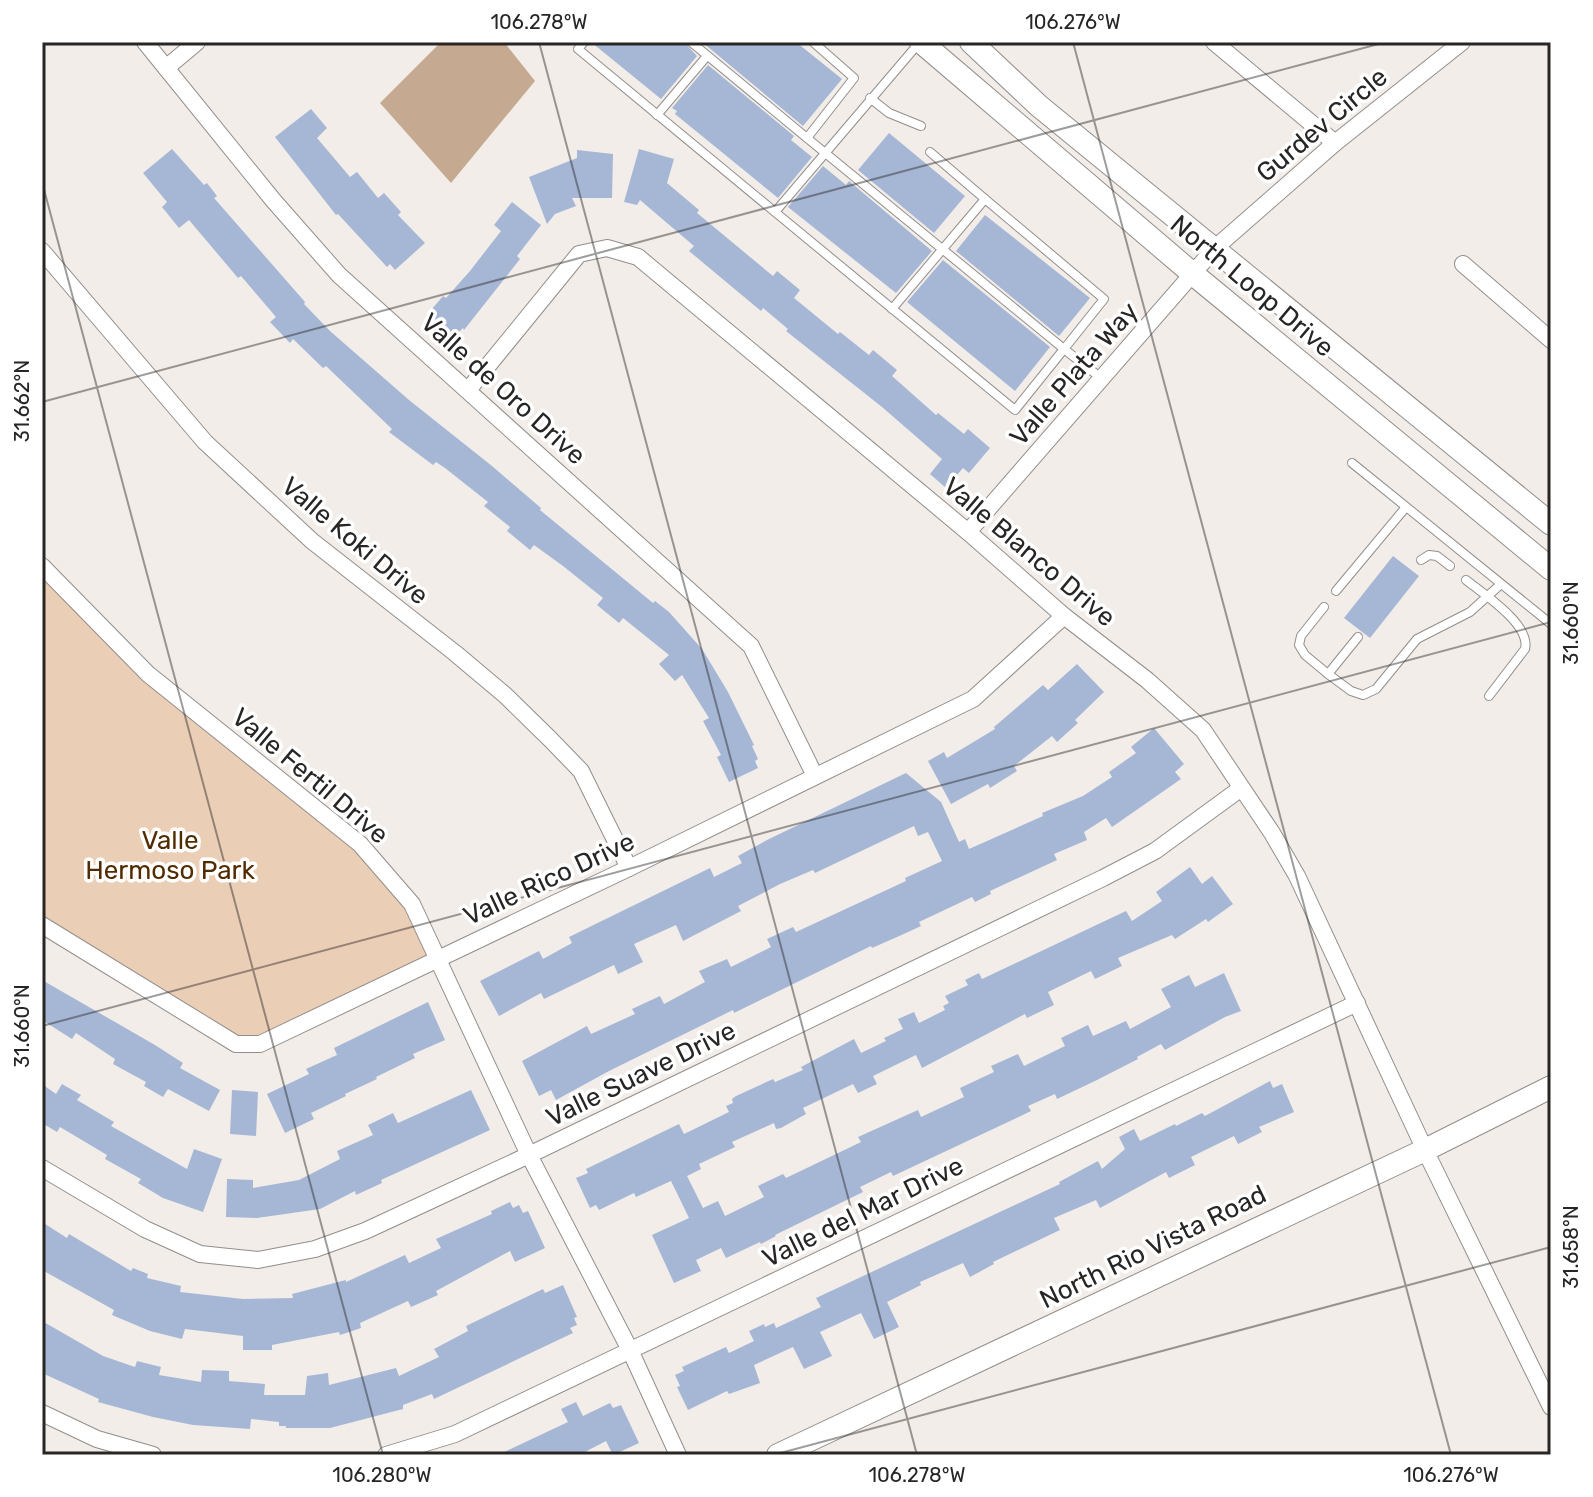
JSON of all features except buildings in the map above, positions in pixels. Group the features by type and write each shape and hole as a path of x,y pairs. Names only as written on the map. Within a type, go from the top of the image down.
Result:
{"main road":[{"name":"North Loop Drive","path":"920,42 1193,274 1551,569"},
{"name":"North Loop Drive","path":"971,42 1039,106 1551,524"},
{"name":"North Rio Vista Road","path":"778,1455 1425,1150 1551,1087"}],"street":[{"name":"Valle de Oro Drive","path":"145,42 273,200 339,275 751,646 815,776"},
{"path":"166,68 197,42"},
{"path":"1214,42 1335,143"},
{"name":"Gurdev Circle","path":"1215,248 1335,143 1462,42"},
{"name":"Valle Blanco Drive","path":"469,389 579,254 607,248 638,257 1203,730 1297,876 1425,1150 1551,1407"},
{"name":"Valle Plata Way","path":"968,532 1215,248"},
{"name":"Valle Koki Drive","path":"42,251 205,442 312,541 505,695 581,771 629,868"},
{"path":"1463,264 1551,340"},
{"name":"Valle Fertil Drive","path":"42,566 148,674 360,844 412,904 529,1155 630,1350 678,1455"},
{"name":"Valle Rico Drive","path":"42,925 236,1044 260,1044 973,699 1064,616"},
{"name":"Valle Suave Drive","path":"42,1168 145,1229 200,1254 258,1260 315,1249 365,1231 529,1155 1103,878 1155,851 1240,789"},
{"name":"Valle del Mar Drive","path":"386,1455 455,1434 1357,1003"},
{"path":"42,1413 97,1439 153,1455"}],"lane":[{"path":"584,42 578,49 1015,410 1104,299 930,152"},
{"path":"691,42 1102,378"},
{"path":"807,138 854,78 813,42"},
{"path":"775,212 920,42"},
{"path":"657,115 707,56"},
{"path":"870,98 889,113 921,126"},
{"path":"892,309 985,199"},
{"path":"1352,463 1551,624"},
{"path":"1336,591 1406,507"},
{"path":"1421,560 1429,555 1437,556 1450,566"},
{"path":"1466,580 1522,629 1527,641 1525,649 1489,696"},
{"path":"1324,607 1301,636 1299,645 1305,655 1328,674 1351,691 1363,695 1376,689 1417,639 1470,612 1501,584"},
{"path":"1328,674 1358,637"}],"green space":[{"name":"Valle Hermoso Park","path":"42,566 148,674 360,844 412,904 438,958 260,1044 236,1044 42,925"}],"shaded area":[{"path":"441,42 504,42 535,81 451,183 380,103"}]}
